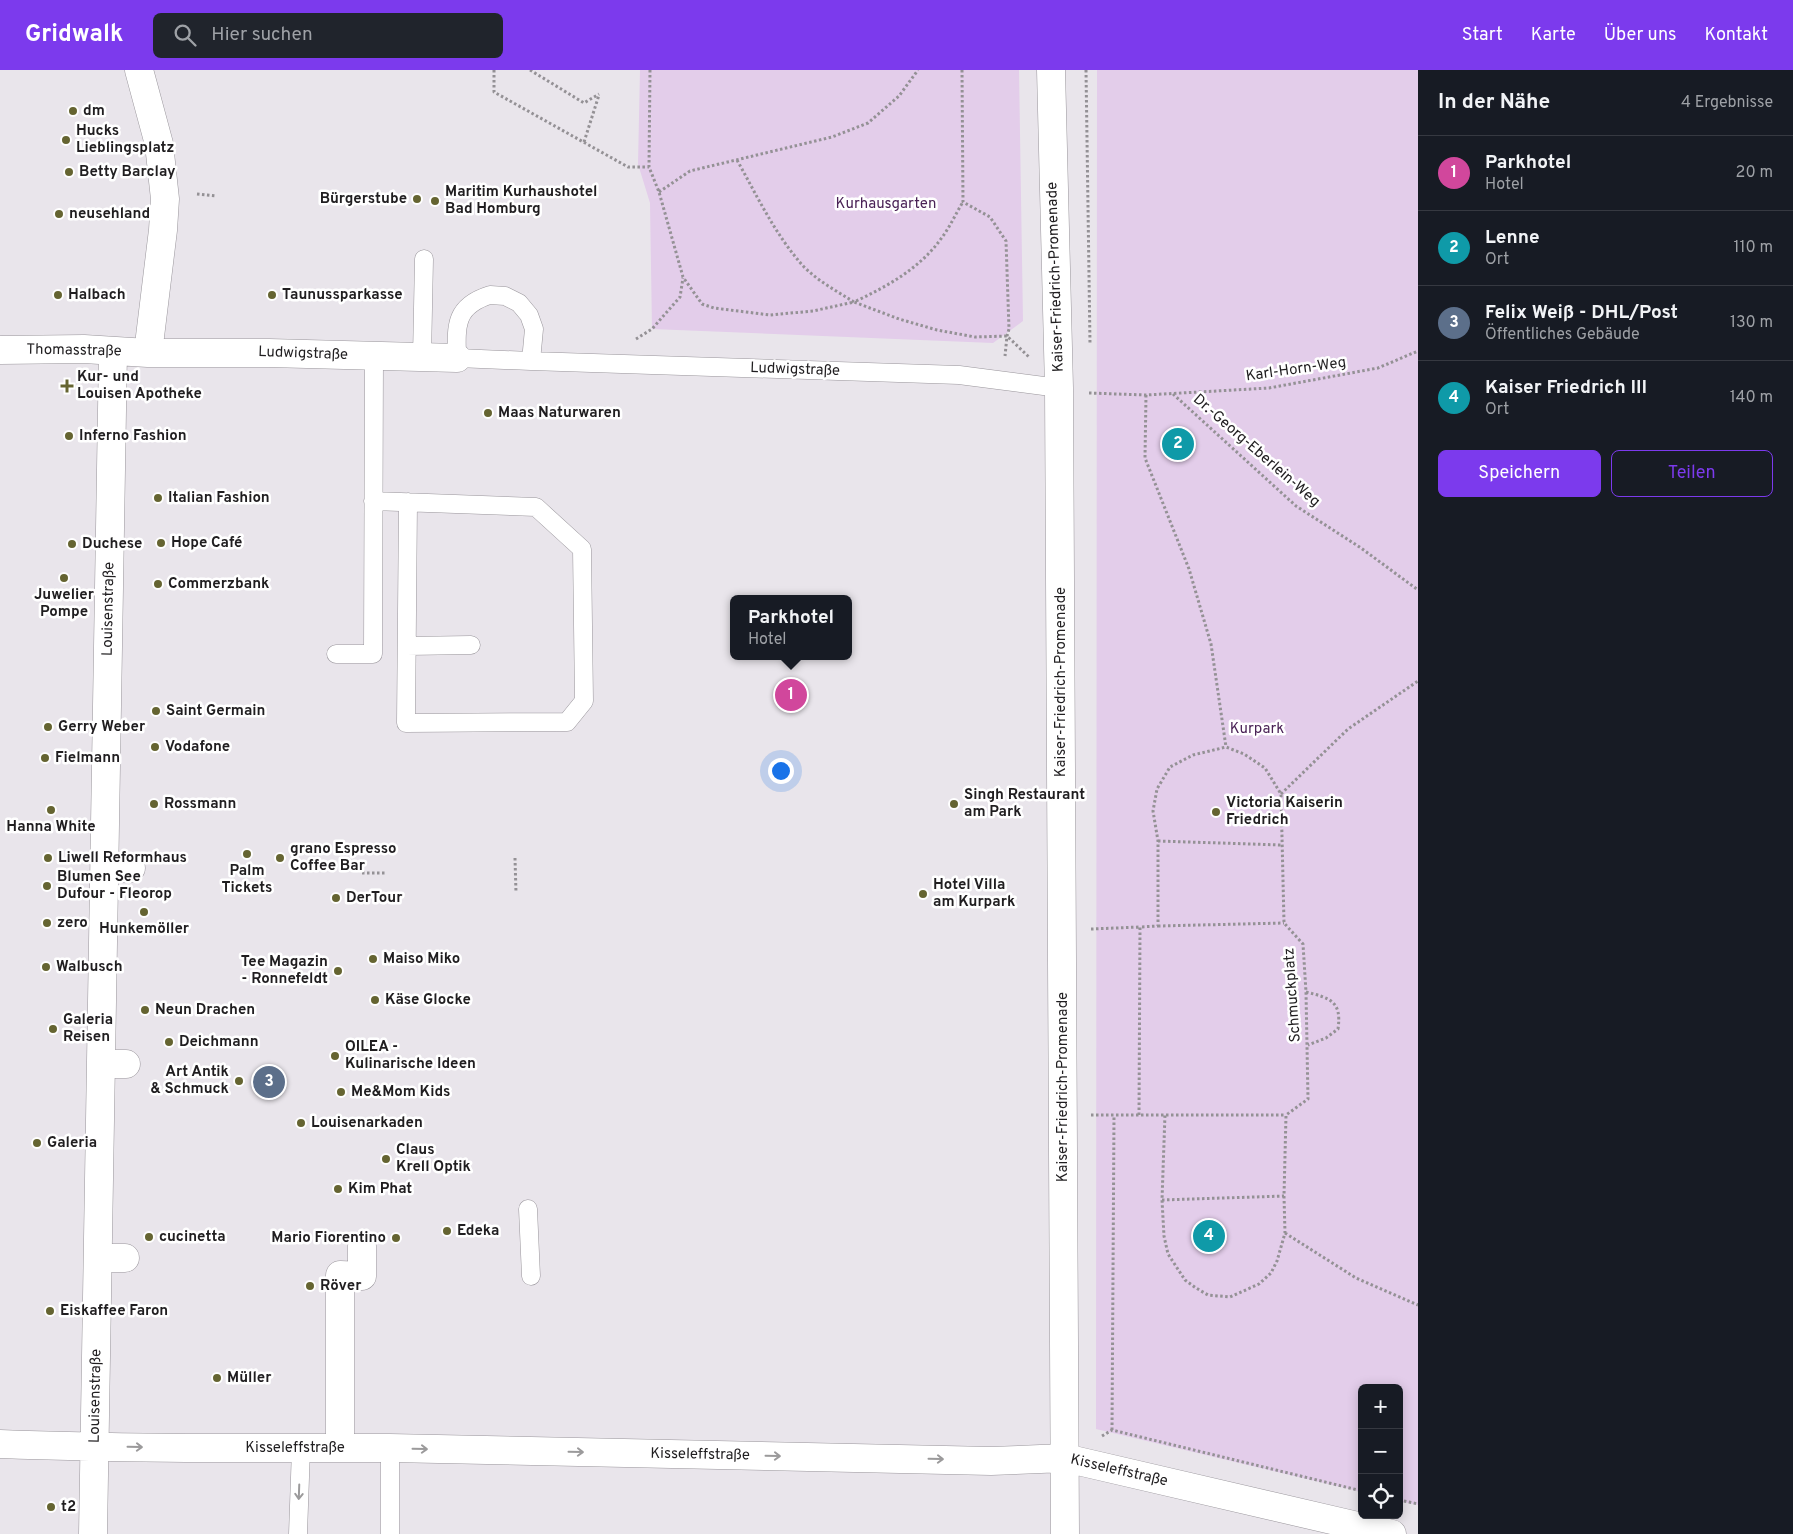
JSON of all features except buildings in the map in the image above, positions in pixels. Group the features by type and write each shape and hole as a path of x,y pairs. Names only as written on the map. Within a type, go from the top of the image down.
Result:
{"street":[{"path":"139,70 159,144 164,175 165,199 148,353"},
{"name":"Kaiser-Friedrich-Promenade","path":"1051,70 1059,388 1063,931 1064,1534"},
{"name":"Thomasstraße","path":"0,350 84,349 148,353"},
{"name":"Louisenstraße","path":"93,1534 91,1447 98,1258 114,1064 105,868 113,351"},
{"name":"Ludwigstraße","path":"148,353 269,353 457,358"},
{"path":"105,868 132,868"},
{"path":"340,1448 340,1275 362,1276 362,1246"},
{"path":"98,1258 125,1258"},
{"name":"Kisseleffstraße","path":"0,1444 91,1447 390,1448 991,1461 1065,1458 1392,1534"}],"lane":[{"path":"422,357 424,259"},
{"path":"457,358 456,338 458,323 464,310 476,300 490,295 506,296 519,303 529,314 534,329 531,361"},
{"path":"336,654 373,654 374,357"},
{"name":"Ludwigstraße","path":"457,358 959,375 1059,388"},
{"path":"373,501 408,502 536,506 582,549 584,701 567,722 406,723 408,502"},
{"path":"407,646 472,645"},
{"path":"528,1209 531,1276"},
{"path":"390,1448 390,1534"},
{"path":"298,1534 301,1449"}],"path":[{"path":"494,70 494,92 628,167 649,167"},
{"path":"530,70 584,102 600,94 584,142"},
{"path":"650,70 649,167 659,192 683,277 702,304 714,308 770,315 813,310 854,302 887,286 914,269 943,237 963,202 962,70"},
{"path":"659,192 690,171 832,137 868,123 899,96 918,70"},
{"path":"1086,70 1090,344"},
{"path":"737,160 775,228 799,262 824,283 854,302 899,319 937,330 975,337 1007,336"},
{"path":"197,194 216,196"},
{"path":"963,202 990,218 1006,241 1009,329 1002,380"},
{"path":"621,365 636,337 652,328 680,297 683,277"},
{"name":"Karl-Horn-Weg","path":"1173,394 1278,386 1378,368 1418,351"},
{"path":"1091,383 1091,393"},
{"name":"Dr.-Georg-Eberlein-Weg","path":"1059,388 1091,393 1173,394 1296,506 1361,548 1418,590"},
{"path":"1146,395 1145,458 1189,570 1211,644 1226,747"},
{"path":"1281,794 1348,729 1418,681"},
{"path":"1063,931 1158,926 1284,923 1281,794 1265,768 1244,754 1226,747 1193,755 1170,768 1157,789 1153,811 1158,841 1158,926"},
{"path":"1158,841 1281,845"},
{"path":"515,858 516,893"},
{"path":"362,873 387,873"},
{"name":"Schmuckplatz","path":"1284,923 1303,944 1308,1045 1308,1099 1286,1116"},
{"path":"1139,1115 1140,927"},
{"path":"1306,992 1326,997 1335,1004 1340,1016 1338,1029 1326,1038 1308,1045"},
{"path":"1063,1116 1165,1114 1286,1116 1285,1233 1277,1261 1271,1273 1259,1284 1230,1297 1208,1295 1185,1280 1168,1254 1164,1236 1162,1200 1165,1114"},
{"path":"1112,1430 1114,1115"},
{"path":"1162,1200 1284,1196"},
{"path":"1285,1233 1356,1278 1418,1305"},
{"path":"1065,1458 1112,1430 1358,1490"},
{"path":"1403,1501 1418,1504"}],"green space":[{"name":"Kurhausgarten","path":"640,70 1019,70 1023,321 993,343 652,329 650,203 638,164"},
{"name":"Kurpark","path":"1097,70 1418,70 1418,1505 1403,1502 1403,1384 1358,1384 1358,1491 1096,1429"}],"place":[{"name":"dm","path":"73,111"},
{"name":"Hucks Lieblingsplatz","path":"66,140"},
{"name":"Betty Barclay","path":"69,172"},
{"name":"Bürgerstube","path":"417,199"},
{"name":"Maritim Kurhaushotel Bad Homburg","path":"435,201"},
{"name":"neusehland","path":"59,214"},
{"name":"Halbach","path":"58,295"},
{"name":"Taunussparkasse","path":"272,295"},
{"name":"Kur- und Louisen Apotheke","path":"67,386"},
{"name":"Maas Naturwaren","path":"488,413"},
{"name":"Inferno Fashion","path":"69,436"},
{"name":"Lenne","path":"1178,444"},
{"name":"Italian Fashion","path":"158,498"},
{"name":"Hope Café","path":"161,543"},
{"name":"Duchese","path":"72,544"},
{"name":"Juwelier Pompe","path":"64,578"},
{"name":"Commerzbank","path":"158,584"},
{"name":"Parkhotel","path":"791,695"},
{"name":"Saint Germain","path":"156,711"},
{"name":"Gerry Weber","path":"48,727"},
{"name":"Vodafone","path":"155,747"},
{"name":"Fielmann","path":"45,758"},
{"name":"Rossmann","path":"154,804"},
{"name":"Singh Restaurant am Park","path":"954,804"},
{"name":"Hanna White","path":"51,810"},
{"name":"Victoria Kaiserin Friedrich","path":"1216,812"},
{"name":"Palm Tickets","path":"247,854"},
{"name":"Liwell Reformhaus","path":"48,858"},
{"name":"grano Espresso Coffee Bar","path":"280,858"},
{"name":"Blumen See Dufour - Fleorop","path":"47,886"},
{"name":"Hotel Villa am Kurpark","path":"923,894"},
{"name":"DerTour","path":"336,898"},
{"name":"Hunkemöller","path":"144,912"},
{"name":"zero","path":"47,923"},
{"name":"Maiso Miko","path":"373,959"},
{"name":"Walbusch","path":"46,967"},
{"name":"Tee Magazin - Ronnefeldt","path":"338,971"},
{"name":"Käse Glocke","path":"375,1000"},
{"name":"Neun Drachen","path":"145,1010"},
{"name":"Galeria Reisen","path":"53,1029"},
{"name":"Deichmann","path":"169,1042"},
{"name":"OILEA - Kulinarische Ideen","path":"335,1056"},
{"name":"Art Antik & Schmuck","path":"239,1081"},
{"name":"Felix Weiß - DHL/Post","path":"269,1082"},
{"name":"Me&Mom Kids","path":"341,1092"},
{"name":"Louisenarkaden","path":"301,1123"},
{"name":"Galeria","path":"37,1143"},
{"name":"Claus Krell Optik","path":"386,1159"},
{"name":"Kim Phat","path":"338,1189"},
{"name":"Edeka","path":"447,1231"},
{"name":"Kaiser Friedrich III","path":"1209,1236"},
{"name":"cucinetta","path":"149,1237"},
{"name":"Mario Fiorentino","path":"396,1238"},
{"name":"Röver","path":"310,1286"},
{"name":"Eiskaffee Faron","path":"50,1311"},
{"name":"Müller","path":"217,1378"},
{"name":"t2","path":"51,1507"}]}
